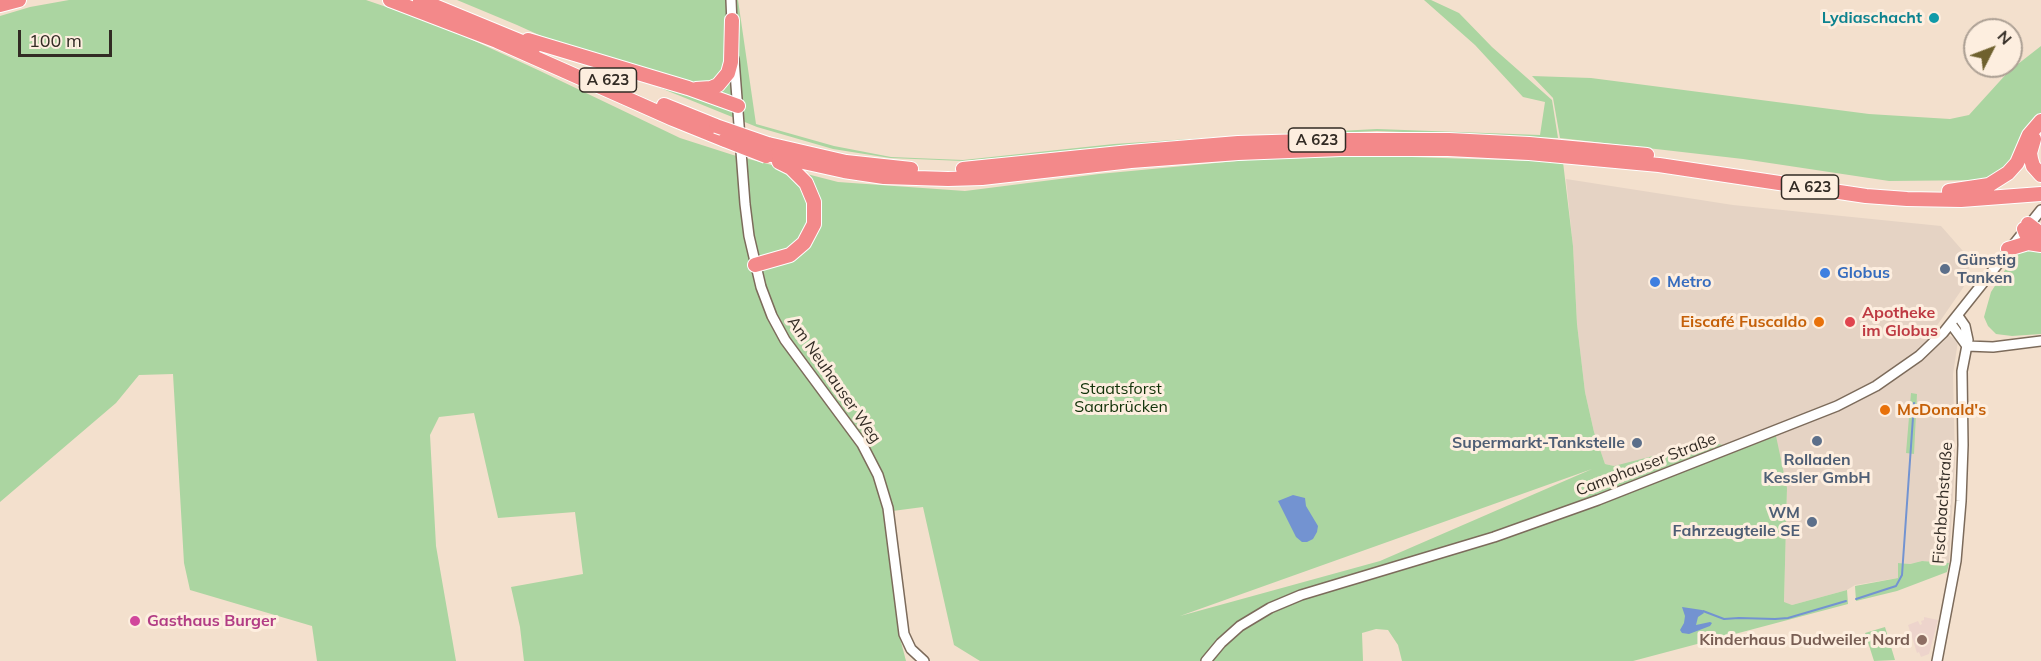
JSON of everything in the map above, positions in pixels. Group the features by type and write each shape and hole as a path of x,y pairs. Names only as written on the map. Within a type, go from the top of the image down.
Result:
{"highway":[{"path":"0,5 19,0"},
{"name":"A 623","path":"390,0 497,40 767,151 846,162 909,169 981,169 1130,152 1238,143 1449,140 1627,152 1867,187 1949,191 2037,187"},
{"name":"A 623","path":"420,0 502,32 677,111 713,130 725,140 844,171 884,177 982,178 1131,161 1238,153 1329,149 1448,149 1529,153 1659,165 1866,196 1948,200 2037,187"},
{"path":"688,88 711,88 718,85 728,73 731,62 732,20"},
{"path":"502,32 688,88 738,106"},
{"path":"1949,191 1989,185 2001,178 2017,163 2029,135 2041,121"},
{"path":"2037,187 2030,153 2035,138 2041,130"},
{"path":"755,265 790,255 804,243 814,224 814,202 806,183 791,168 767,151"},
{"path":"2026,226 2026,234 2039,241"},
{"path":"2008,249 2039,241"}],"street":[{"name":"Am Neuhauser Weg","path":"731,0 746,204 755,265 766,301 785,340 862,444 878,475 888,508 904,634 911,649 924,661"},
{"name":"Camphauser Straße","path":"1206,661 1240,626 1270,608 1301,595 1494,537 1598,500 1837,406 1876,386 1919,357 1941,335 2041,210"},
{"name":"Fischbachstraße","path":"1937,661 1956,561 1963,467 1962,371 1968,332 1958,316"},
{"path":"1951,324 1967,346 1993,347 2041,340"}],"shaded area":[{"path":"1566,179 1733,205 1941,226 1970,259 1967,282 1936,327 1958,341 1953,374 1955,462 1949,563 1922,561 1910,564 1898,563 1898,578 1855,585 1847,590 1792,605 1784,603 1787,488 1739,448 1614,466 1605,464 1594,432 1585,392 1577,324 1573,247"},
{"name":"Kinderhaus Dudweiler Nord","path":"1924,617 1938,620 1929,654 1921,657 1919,652 1917,653 1908,625 1918,621 1920,625 1922,624"}],"green space":[{"name":"Staatsforst Saarbrücken","path":"69,0 366,0 442,26 680,138 733,155 838,182 965,191 1099,174 1258,159 1382,156 1563,162 1573,246 1577,324 1585,392 1594,432 1605,464 1614,466 1708,442 1739,448 1776,436 1787,488 1784,602 1792,605 1847,590 1848,604 1633,661 1402,661 1398,645 1388,630 1376,629 1362,633 1363,661 980,661 954,645 923,507 885,512 900,638 906,661 524,661 520,627 511,587 583,574 575,512 498,518 474,413 439,417 430,435 436,546 456,661 317,661 312,626 190,590 184,563 173,374 139,375 116,403 0,502 0,16 30,7","holes":["1592,469 1380,561 1180,616"]},
{"path":"457,0 738,0 756,124 834,146 891,157 963,160 1114,144 1377,129 1540,135 1545,102 1523,97 1475,45 1424,0 1431,0 1459,13 1492,47 1552,100 1558,138 1377,131 1205,139 963,161 890,158 833,149 757,127 616,70"},
{"path":"2041,46 2041,115 2009,164 1988,180 1889,181 1743,159 1560,138 1553,98 1532,76 1591,78 1869,114 1950,119 1969,115 2003,78 2023,78 2023,60"},
{"path":"2027,247 2041,250 2041,334 2012,336 1996,334 1988,326 1984,317 1991,292 2016,253"},
{"path":"1911,393 1917,394 1914,454 1906,453"},
{"path":"1922,561 1949,563 1947,572 1897,591 1856,601 1855,586 1898,578 1898,563 1910,564"},
{"path":"1885,627 1895,660 1874,661 1865,633"}],"water":[{"path":"1293,495 1305,498 1306,506 1318,526 1313,539 1307,542 1302,542 1296,537 1278,501"},
{"path":"1682,607 1702,610 1704,613 1698,617 1696,625 1712,623 1710,626 1689,634 1682,633 1680,630 1685,616"}],"waterway":[{"path":"1856,599 1896,586 1902,575 1914,403"},
{"path":"1703,611 1724,619 1775,619 1788,618 1846,601"}],"place":[{"name":"Lydiaschacht","path":"1934,18"},
{"name":"Günstig Tanken","path":"1945,269"},
{"name":"Globus","path":"1825,273"},
{"name":"Metro","path":"1655,282"},
{"name":"Eiscafé Fuscaldo","path":"1819,322"},
{"name":"Apotheke im Globus","path":"1850,322"},
{"name":"McDonald's","path":"1885,410"},
{"name":"Rolladen Kessler GmbH","path":"1817,441"},
{"name":"Supermarkt-Tankstelle","path":"1637,443"},
{"name":"WM Fahrzeugteile SE","path":"1812,522"},
{"name":"Gasthaus Burger","path":"135,621"},
{"name":"Kinderhaus Dudweiler Nord","path":"1922,640"}]}
